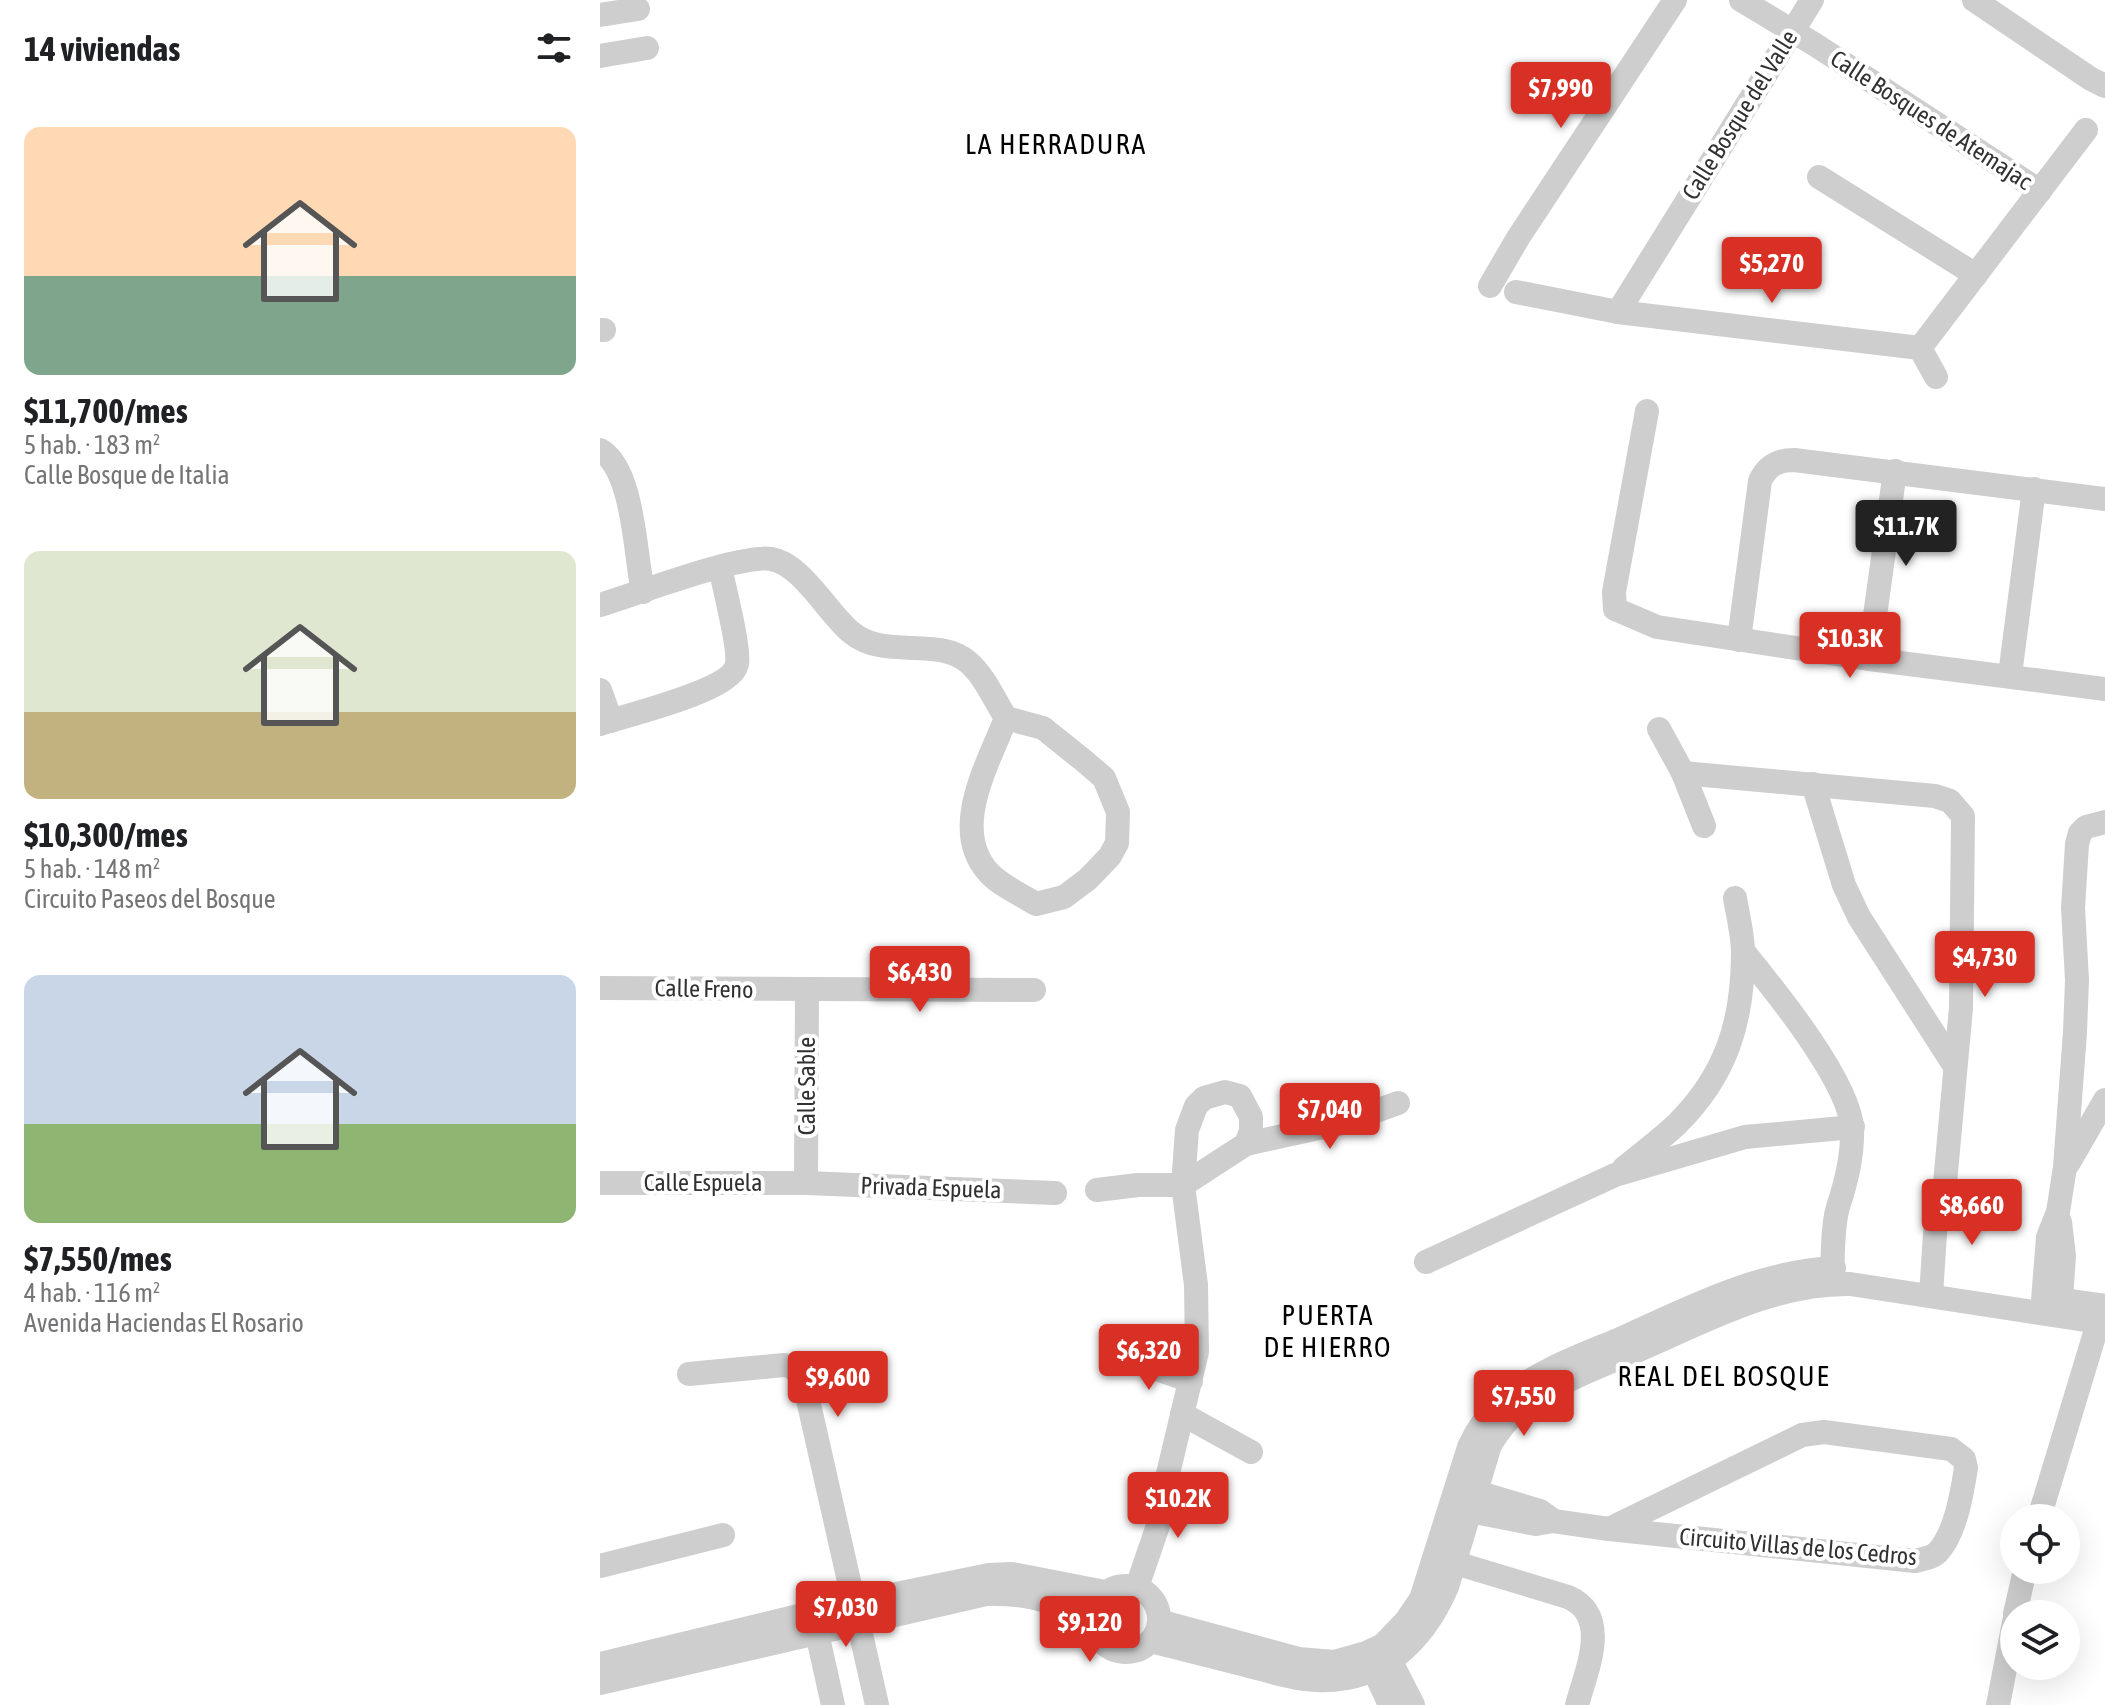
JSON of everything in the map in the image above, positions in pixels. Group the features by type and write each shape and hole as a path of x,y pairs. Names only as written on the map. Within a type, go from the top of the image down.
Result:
{"street":[{"path":"1490,286 1675,0"},
{"name":"Calle Bosques de Atemajac","path":"1741,0 2040,191"},
{"name":"Calle Bosque del Valle","path":"1618,312 1812,0"},
{"path":"1974,0 2105,86"},
{"path":"600,15 638,9"},
{"path":"600,56 647,48"},
{"path":"1920,348 2086,130"},
{"path":"1819,177 1976,275"},
{"path":"1516,292 1618,312 1920,348"},
{"path":"1920,348 1936,377"},
{"path":"1647,411 1614,592 1615,609 1657,627 1869,659 2105,689"},
{"path":"600,450 610,455 625,484 643,592"},
{"path":"1739,640 1760,481 1774,463 1794,460 2105,499"},
{"path":"1869,659 1895,471"},
{"path":"2010,675 2034,489"},
{"path":"600,605 720,567 759,558 774,559 789,567 850,632 864,642 955,654 969,662 1006,718 1043,728 1104,778 1118,812 1117,843 1110,856 1081,884 1064,897 1052,901 1036,904 989,873 970,839 971,810 1006,718"},
{"path":"600,690 605,722 712,688 731,677 738,660 720,567"},
{"path":"1659,729 1683,773 1704,826"},
{"path":"1683,773 1935,796 1950,801 1963,816 1962,994 1943,1205 1949,1228 1938,1289"},
{"path":"1813,784 1844,885 1859,917 1954,1065"},
{"path":"2052,1306 2048,1237 2058,1212 2065,1167 2075,1032 2077,980 2073,908 2077,844 2080,833 2086,827 2105,822"},
{"path":"1615,1175 1675,1125 1720,1070 1737,1024 1743,951 1735,898"},
{"path":"1743,951 1779,995 1840,1086 1853,1127 1845,1194 1850,1207 1841,1276"},
{"name":"Calle Freno","path":"600,988 1034,990"},
{"name":"Calle Sable","path":"806,1183 807,990"},
{"path":"1094,1629 1094,1609 1120,1589 1164,1508 1166,1482 1197,1352 1196,1285 1183,1185 1187,1130 1196,1106 1204,1098 1225,1092 1240,1096 1251,1117 1251,1131 1246,1144"},
{"path":"2065,1167 2105,1100"},
{"path":"1097,1190 1138,1185 1183,1185 1246,1144 1346,1122 1398,1103"},
{"path":"1426,1262 1615,1175 1745,1137 1853,1127"},
{"name":"Calle Espuela","path":"600,1183 806,1183"},
{"name":"Privada Espuela","path":"806,1183 1055,1193"},
{"path":"1155,1631 1319,1663 1378,1658 1445,1560 1463,1499 1476,1430 1507,1397 1540,1376 1733,1289 1789,1272 1841,1276 2103,1312 2043,1504"},
{"path":"1124,1358 1191,1381"},
{"path":"689,1374 784,1365 793,1367 800,1376 814,1422 854,1613 877,1705"},
{"path":"1182,1414 1251,1452"},
{"name":"Circuito Villas de los Cedros","path":"1463,1499 1536,1524 1553,1521 1609,1529 1915,1561 1937,1552 1943,1543 1951,1527 1966,1468 1964,1459 1951,1449 1844,1434 1814,1433 1790,1441 1609,1529"},
{"path":"600,1566 723,1535"},
{"path":"1445,1560 1568,1597 1584,1606 1593,1624 1593,1644 1577,1705"},
{"path":"602,1675 854,1613 989,1575 1012,1574 1094,1592 1120,1589 1154,1600 1155,1631"},
{"path":"854,1613 1012,1593 1048,1600 1071,1611 1094,1629 1099,1639 1119,1651 1130,1652 1155,1631"},
{"path":"815,1622 833,1705"},
{"path":"1378,1658 1390,1705"},
{"path":"1378,1658 1413,1705"},
{"path":"1998,1705 2003,1680"}],"district":[{"name":"LA HERRADURA","path":"1056,144"},
{"name":"PUERTA DE HIERRO","path":"1328,1331"},
{"name":"REAL DEL BOSQUE","path":"1724,1376"}]}
